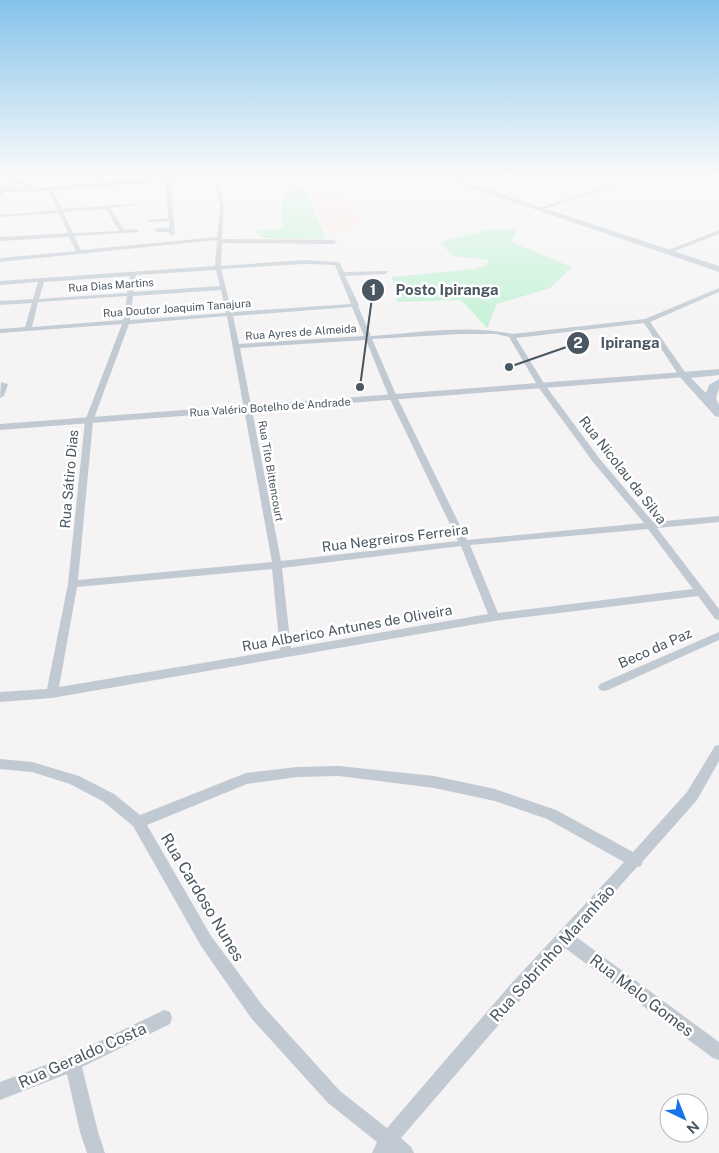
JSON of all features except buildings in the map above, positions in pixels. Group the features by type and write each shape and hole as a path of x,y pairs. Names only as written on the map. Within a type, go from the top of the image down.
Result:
{"main road":[{"path":"597,229 719,269"},
{"name":"Rua Valério Botelho de Andrade","path":"682,376 719,372"},
{"path":"682,376 717,413"},
{"path":"717,413 710,398 713,387 719,382"}],"street":[{"path":"69,229 79,252"},
{"name":"Rua Tito Bittencourt","path":"221,229 218,268 230,315 277,565 286,654"},
{"path":"0,239 137,231"},
{"path":"667,252 719,232"},
{"path":"0,260 221,240 334,242"},
{"path":"0,284 42,279 304,262 336,263 356,306 393,397 464,544 494,617"},
{"path":"341,274 385,272"},
{"name":"Rua Sátiro Dias","path":"52,693 73,584 89,421 126,322 133,273"},
{"path":"28,328 42,279"},
{"name":"Rua Dias Martins","path":"0,303 224,288"},
{"name":"Rua Ayres de Almeida","path":"236,346 484,331 512,336 646,321 719,290"},
{"name":"Rua Doutor Joaquim Tanajura","path":"0,331 356,306"},
{"path":"646,321 682,376"},
{"name":"Rua Nicolau da Silva","path":"512,336 542,386 596,460 650,525 719,616"},
{"name":"Rua Valério Botelho de Andrade","path":"0,427 682,376"},
{"path":"0,396 4,384"},
{"name":"Rua Negreiros Ferreira","path":"73,584 277,565 464,544 719,519"},
{"name":"Rua Alberico Antunes de Oliveira","path":"0,697 52,693 494,617 700,592"},
{"name":"Beco da Paz","path":"604,687 719,636"},
{"name":"Rua Sobrinho Maranhão","path":"384,1146 516,991 636,861 692,796 719,750"},
{"name":"Rua Cardoso Nunes","path":"0,764 32,767 74,780 109,798 138,822 206,941 257,1012 334,1097 384,1146 405,1153"},
{"path":"138,822 246,779 297,772 339,771 434,782 495,795 551,814 636,861"},
{"name":"Rua Melo Gomes","path":"565,938 719,1052"},
{"name":"Rua Geraldo Costa","path":"0,1091 73,1063 164,1018"},
{"path":"73,1063 89,1132 96,1153"}],"shaded area":[{"path":"326,229 350,229 330,237"}],"green space":[{"path":"322,229 326,239 264,238 254,231"},
{"path":"492,229 518,229 511,242 572,267 550,288 497,304 487,328 461,300 397,302 392,277 475,269 486,265 489,260 453,256 440,242"}],"place":[{"name":"Ipiranga","path":"509,367"},
{"name":"Posto Ipiranga","path":"360,387"}]}
